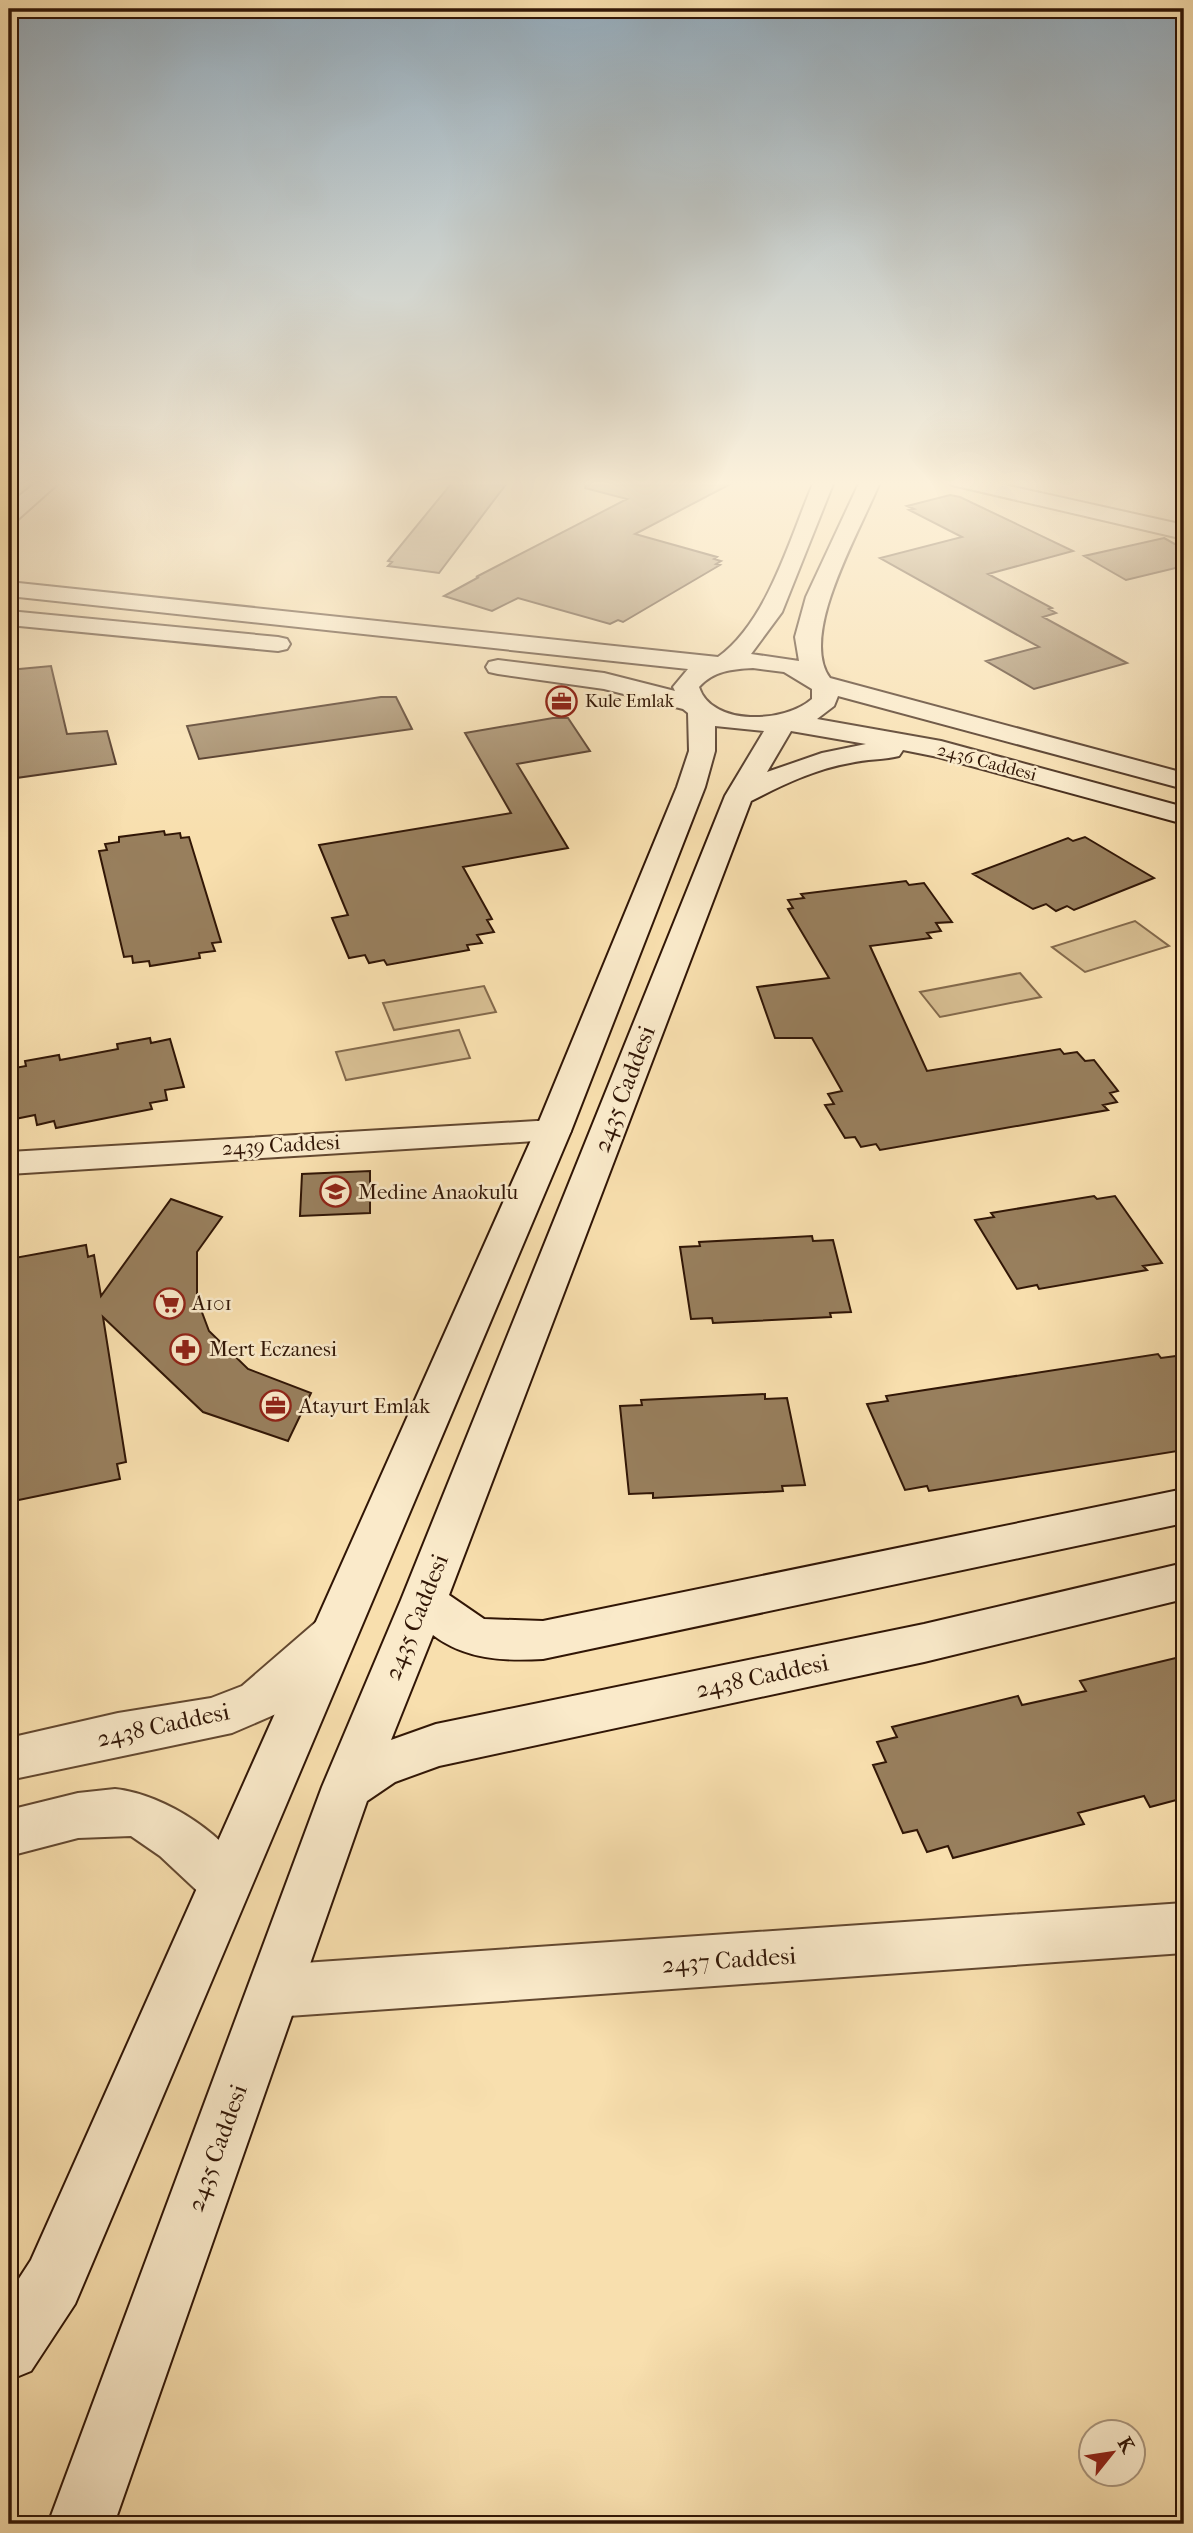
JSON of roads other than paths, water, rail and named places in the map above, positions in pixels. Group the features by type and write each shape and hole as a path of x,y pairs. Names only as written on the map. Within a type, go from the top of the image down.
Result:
{"street":[{"path":"87,597 723,664 771,662 796,668 819,681"},
{"path":"9,2349 53,2282 553,1131 691,787 702,751 696,707 685,691 687,683 699,672 723,664 752,639 771,612 777,597"},
{"path":"475,665 604,681 738,722 784,722 809,715 823,705 827,697 819,681 807,637 818,597"},
{"path":"9,618 301,647"},
{"name":"2436 Caddesi","path":"819,681 1184,781"},
{"name":"2436 Caddesi","path":"784,722 941,749 1184,816"},
{"name":"2435 Caddesi","path":"81,2524 347,1787 424,1600 739,796 784,722"},
{"path":"739,796 775,778 823,761 885,750 941,749"},
{"name":"2439 Caddesi","path":"9,1163 553,1131"},
{"path":"424,1600 453,1628 496,1643 542,1640 1184,1506"},
{"name":"2438 Caddesi","path":"347,1787 377,1767 436,1745 924,1643 1184,1581"},
{"name":"2438 Caddesi","path":"9,1759 118,1734 215,1718 259,1700 334,1634"},
{"path":"9,1833 96,1812 144,1817 167,1831 226,1882"},
{"name":"2437 Caddesi","path":"274,1991 1184,1928"}],"place":[{"name":"Kule Emlak","path":"562,701"},
{"name":"Medine Anaokulu","path":"335,1192"},
{"name":"A101","path":"169,1303"},
{"name":"Mert Eczanesi","path":"186,1349"},
{"name":"Atayurt Emlak","path":"276,1406"}]}
